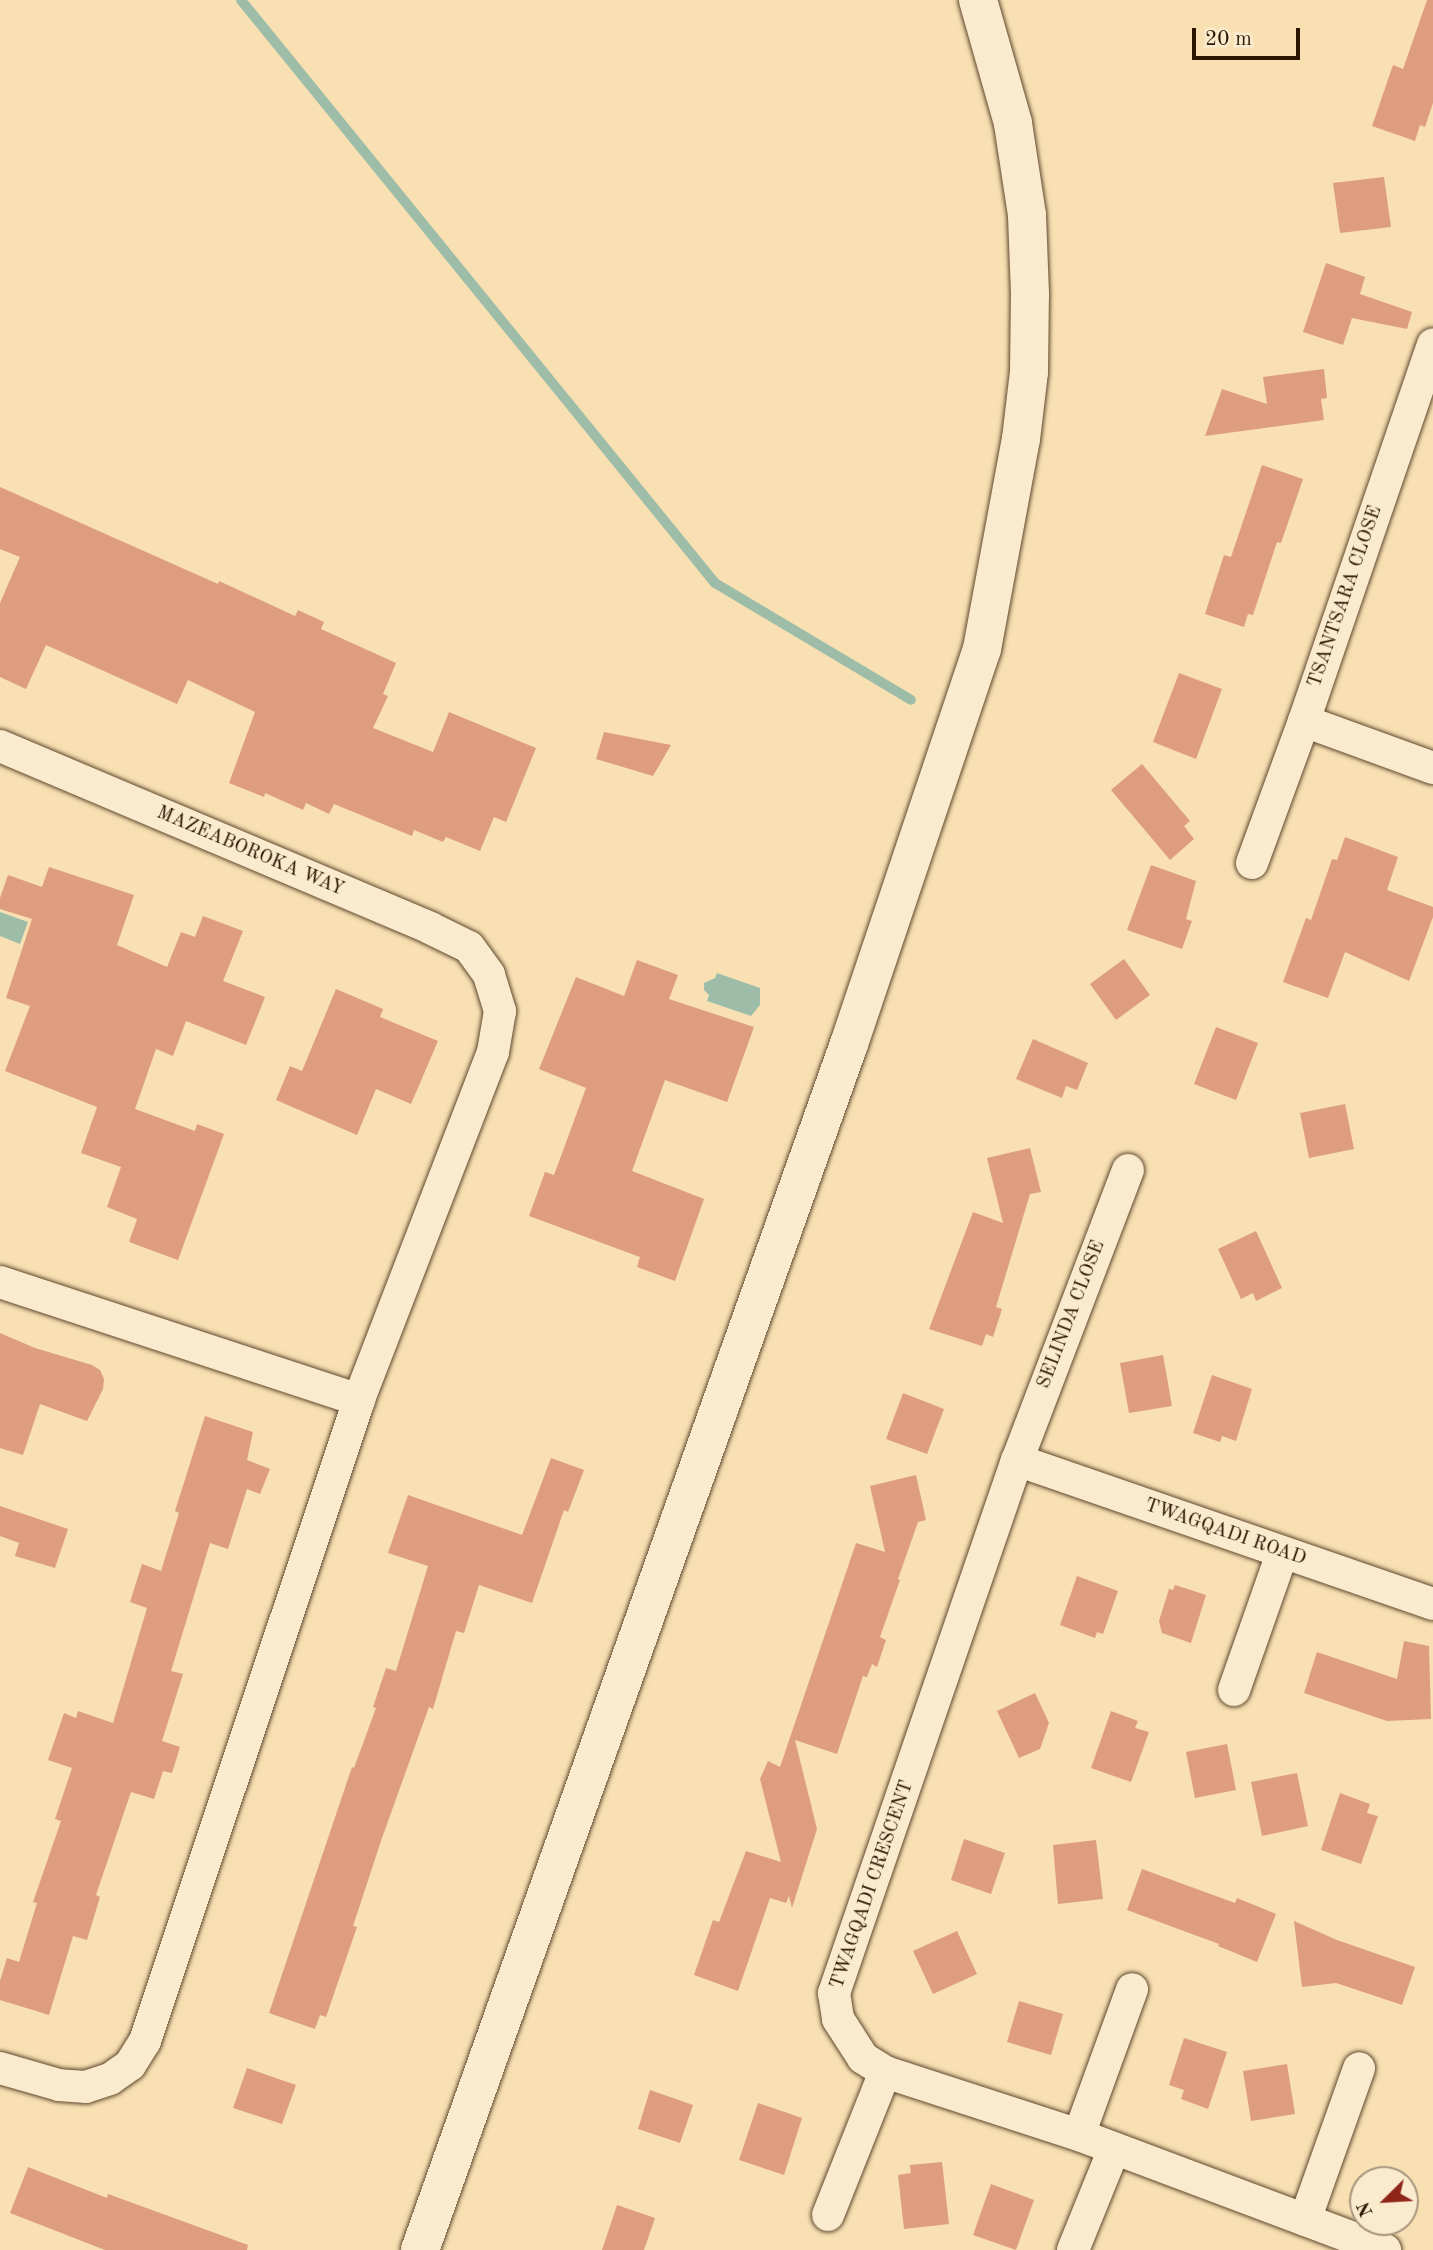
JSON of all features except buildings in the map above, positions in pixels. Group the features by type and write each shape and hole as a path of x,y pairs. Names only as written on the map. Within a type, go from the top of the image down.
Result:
{"street":[{"path":"421,2250 849,1044 982,649 1021,439 1029,372 1030,294 1027,215 1013,123 978,0"},
{"name":"TSANTSARA CLOSE","path":"1252,863 1304,721 1433,344"},
{"path":"1304,721 1433,768"},
{"name":"MAZEABOROKA WAY","path":"0,746 430,928 468,947 489,975 500,1011 493,1052 359,1400 145,2041 130,2065 110,2079 86,2087 59,2085 0,2068"},
{"name":"SELINDA CLOSE","path":"1017,1460 1128,1170"},
{"path":"0,1282 359,1400"},
{"name":"TWAGQADI ROAD","path":"1017,1460 1433,1604"},
{"name":"TWAGQADI CRESCENT","path":"1017,1460 834,1993 838,2019 863,2058 885,2072 1080,2135 1305,2220 1343,2242 1385,2250"},
{"path":"1234,1690 1282,1553"},
{"path":"1080,2135 1132,1989"},
{"path":"1305,2220 1359,2068"},
{"path":"828,2215 885,2072"},
{"path":"1073,2250 1114,2148"}],"shaded area":[{"path":"0,912 28,922 20,944 0,936"},
{"path":"717,973 760,988 760,1005 751,1016 707,1001 709,995 704,990 704,983 715,978"}],"waterway":[{"path":"241,0 715,583 911,700"}]}
